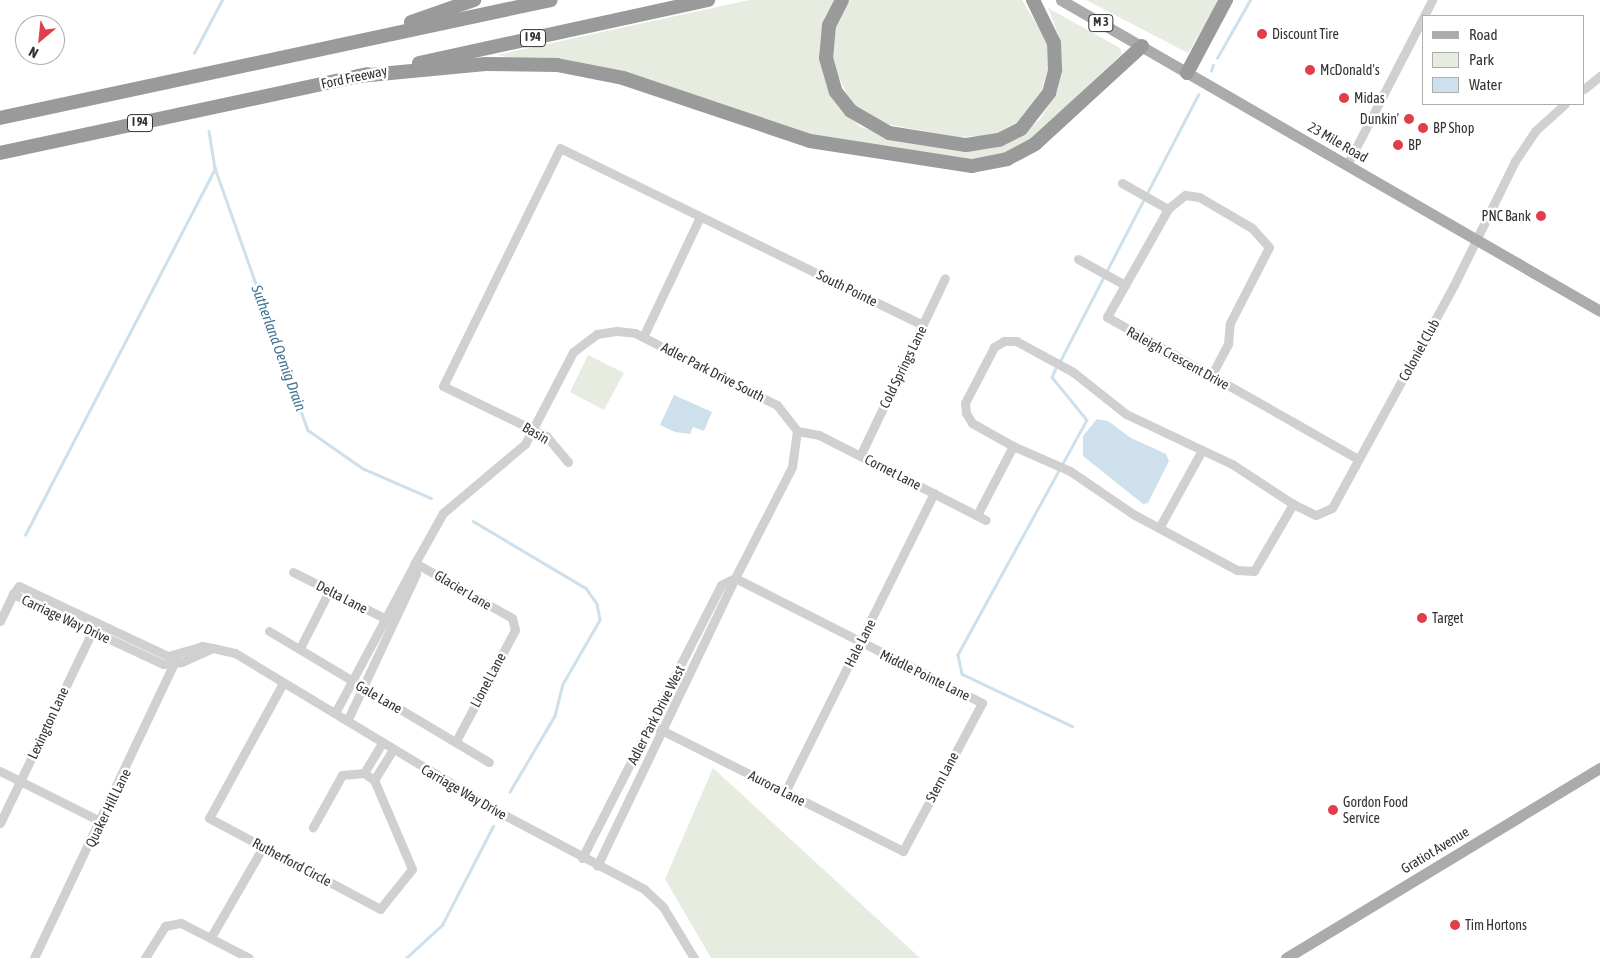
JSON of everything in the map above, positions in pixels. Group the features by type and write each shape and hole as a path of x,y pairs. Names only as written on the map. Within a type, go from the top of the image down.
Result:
{"highway":[{"path":"340,46 474,0"},
{"path":"0,118 552,0"},
{"name":"Ford Freeway","path":"0,153 708,0"},
{"path":"842,0 829,25 826,52 831,81 847,106 879,130 966,145 999,140 1021,129 1049,93 1055,70 1054,43 1033,0"},
{"path":"1187,73 1226,0"},
{"path":"359,76 485,64 557,66 623,78 816,142 972,166 1007,160 1035,144 1142,46"}],"main road":[{"name":"23 Mile Road","path":"1061,0 1600,311"},
{"name":"Gratiot Avenue","path":"1286,958 1600,768"}],"street":[{"path":"1424,15 1432,0"},
{"path":"1347,165 1422,19"},
{"path":"1585,88 1600,76"},
{"name":"Coloniel Club","path":"1293,504 1254,571 1237,570 1159,528 1070,471 1013,446 972,422 966,413 965,403 994,347 1004,341 1016,342 1073,372 1126,414 1261,480 1293,504 1316,515 1325,513 1358,459 1523,148 1564,105"},
{"name":"Basin","path":"568,462 556,444 533,429 443,386 560,148 700,217"},
{"path":"1122,183 1168,209 1180,197 1199,197 1258,232 1269,246 1230,324 1228,344 1211,376"},
{"name":"Raleigh Crescent Drive","path":"1168,209 1107,317 1358,459"},
{"path":"643,337 700,217"},
{"name":"South Pointe","path":"700,217 923,325"},
{"path":"1078,259 1125,285"},
{"name":"Cold Springs Lane","path":"860,456 945,278"},
{"name":"Adler Park Drive South","path":"533,429 574,352 597,334 617,331 643,337 778,405 797,431"},
{"path":"347,721 357,685 388,620 416,574 415,563 443,513 525,444 533,429"},
{"name":"Cornet Lane","path":"797,431 819,435 986,520"},
{"name":"Adler Park Drive West","path":"597,866 735,578 792,467 797,431"},
{"path":"977,515 1013,446"},
{"path":"1159,528 1202,450"},
{"name":"Hale Lane","path":"784,792 934,493"},
{"name":"Glacier Lane","path":"415,563 512,618"},
{"name":"Delta Lane","path":"293,572 388,620"},
{"name":"Adler Park Drive West","path":"582,858 721,585 735,578"},
{"name":"Middle Pointe Lane","path":"735,578 860,643 982,703"},
{"name":"Carriage Way Drive","path":"0,621 19,586 163,664 213,648 235,653 393,750 654,897 694,958"},
{"path":"300,648 329,591"},
{"name":"Lionel Lane","path":"456,741 515,630 512,618"},
{"name":"Lexington Lane","path":"0,823 94,627"},
{"name":"Gale Lane","path":"269,631 489,762"},
{"name":"Quaker Hill Lane","path":"34,958 102,822 176,660"},
{"name":"Rutherford Circle","path":"283,683 209,818 380,909 412,869 374,780 364,772"},
{"path":"335,713 357,685"},
{"name":"Stern Lane","path":"903,851 982,703"},
{"name":"Aurora Lane","path":"651,725 903,851"},
{"path":"313,827 342,775 364,772 382,742"},
{"path":"374,780 393,750"},
{"path":"0,771 102,822"},
{"path":"211,937 263,847"},
{"path":"145,958 157,934 165,926 181,923 249,958"}],"green space":[{"path":"749,0 835,0 821,35 826,85 843,112 861,127 902,141 988,149 1025,132 1040,119 1051,102 1061,71 1059,37 1048,8 1120,48 1122,54 1022,148 980,161 811,136 655,83 497,55"},
{"path":"850,0 1022,0 1048,43 1049,65 1039,99 1023,119 993,135 958,137 880,123 851,103 832,62 835,29"},
{"path":"1086,0 1220,0 1188,53"},
{"path":"588,355 624,373 604,410 570,392"},
{"path":"713,768 920,958 711,958 665,879"}],"water":[{"path":"674,395 712,412 704,431 693,427 690,434 675,432 660,425"},
{"path":"1097,419 1108,421 1131,438 1166,454 1169,461 1148,503 1143,504 1083,456 1083,436"}],"waterway":[{"name":"Sutherland Oemig Drain","path":"194,53 222,0"},
{"path":"1217,58 1250,0"},
{"path":"1211,71 1213,65"},
{"path":"1060,361 1198,95"},
{"name":"Sutherland Oemig Drain","path":"209,131 215,168 308,430 364,469 431,498"},
{"path":"25,535 215,168"},
{"path":"1057,366 1052,377 1087,420 958,655 962,674 1072,726"},
{"name":"Sutherland Oemig Drain","path":"473,521 586,588 597,604 600,620 563,684 555,716 510,792"},
{"name":"Sutherland Oemig Drain","path":"406,958 442,925 493,826"}],"place":[{"name":"Discount Tire","path":"1262,34"},
{"name":"McDonald's","path":"1310,70"},
{"name":"Midas","path":"1344,98"},
{"name":"Dunkin'","path":"1409,119"},
{"name":"BP Shop","path":"1423,128"},
{"name":"BP","path":"1398,145"},
{"name":"PNC Bank","path":"1541,216"},
{"name":"Target","path":"1422,618"},
{"name":"Gordon Food Service","path":"1333,810"},
{"name":"Tim Hortons","path":"1455,925"}]}
